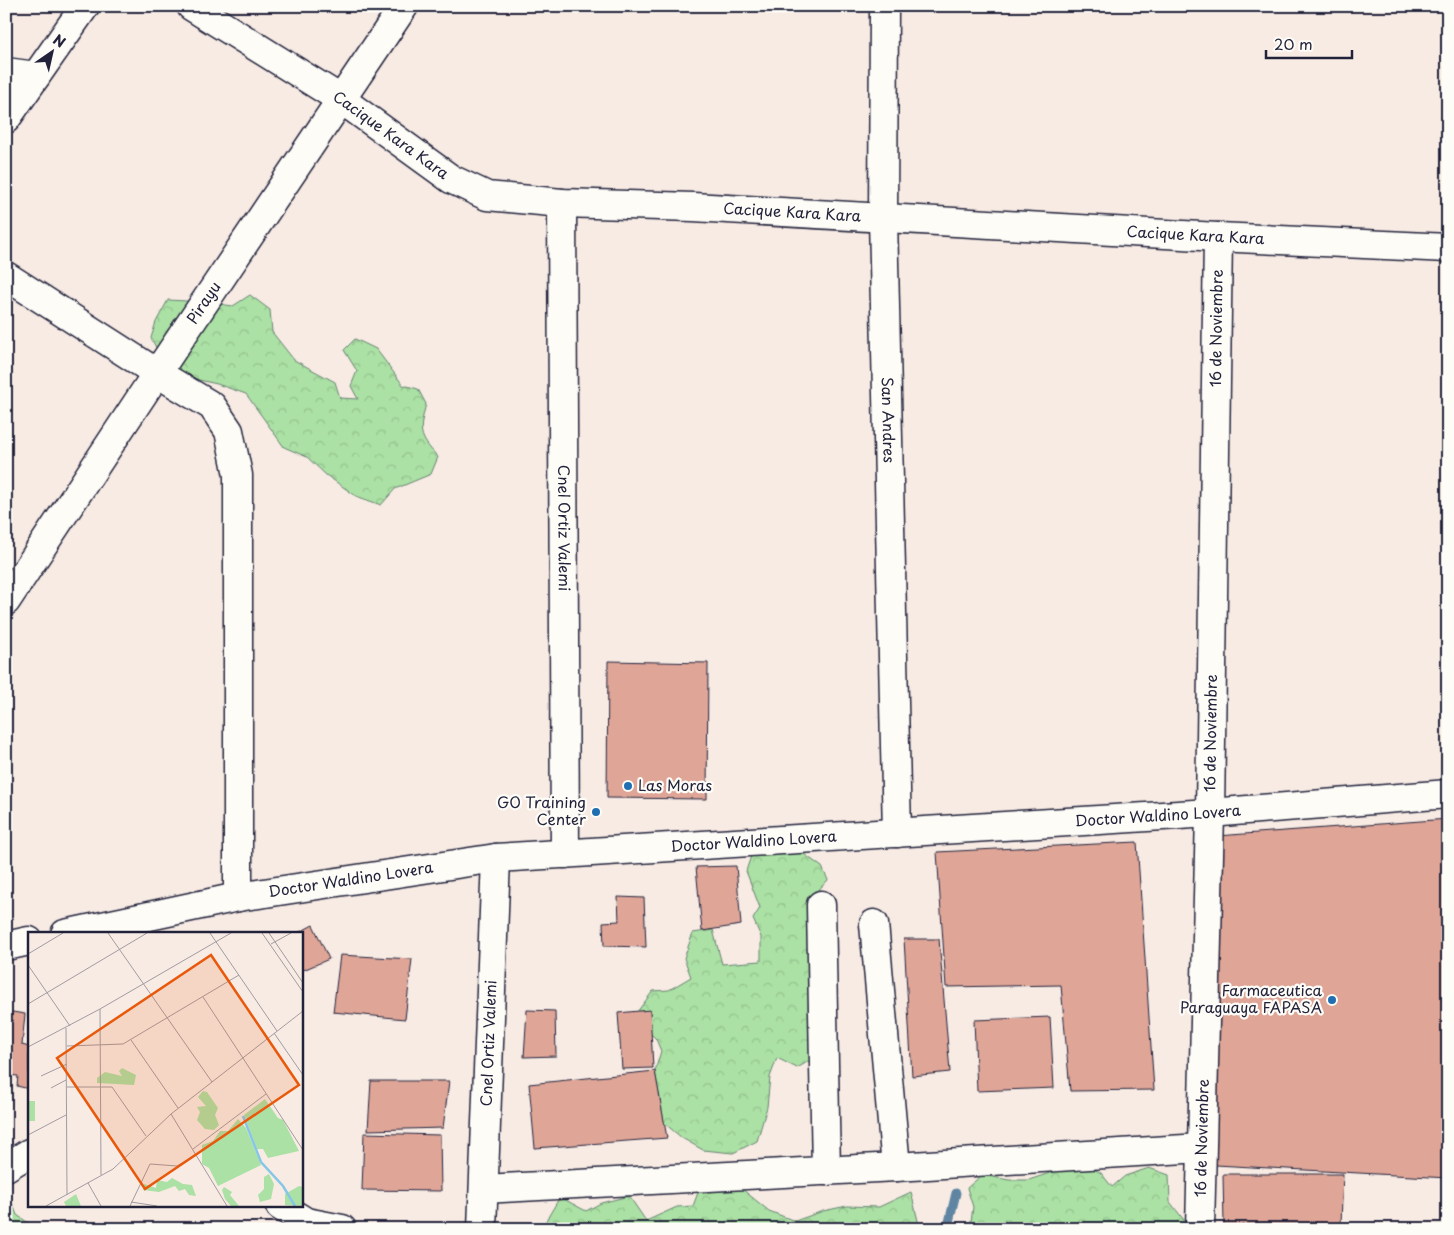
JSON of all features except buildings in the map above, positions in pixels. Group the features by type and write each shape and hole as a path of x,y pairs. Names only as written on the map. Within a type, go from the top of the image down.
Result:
{"street":[{"path":"6,119 85,6"},
{"name":"Cacique Kara Kara","path":"191,6 342,100 451,179 488,196 562,202 693,207 1448,248"},
{"name":"Pirayu","path":"6,602 157,373 404,6"},
{"name":"San Andres","path":"884,6 883,218 898,834"},
{"path":"6,72 36,76"},
{"name":"Cnel Ortiz Valemi","path":"562,202 565,854"},
{"name":"16 de Noviembre","path":"1200,1229 1210,814 1218,237"},
{"path":"6,276 212,406 229,431 238,475 238,897"},
{"name":"Doctor Waldino Lovera","path":"74,932 238,897 496,858 1210,814 1448,794"},
{"name":"Cnel Ortiz Valemi","path":"482,1229 496,858"},
{"path":"821,904 826,1171"},
{"path":"874,924 896,1167"},
{"path":"6,946 28,942"},
{"path":"484,1189 896,1167 1201,1148"},
{"path":"6,1167 28,1154"},
{"path":"283,1208 306,1222 342,1229"}],"green space":[{"path":"250,295 270,310 272,332 294,360 335,382 340,398 358,399 351,386 357,371 344,350 355,339 376,349 403,385 418,389 426,404 421,427 422,433 427,444 438,457 431,474 395,489 381,505 356,496 326,475 307,457 284,447 246,394 217,384 176,375 160,355 151,338 156,322 168,300 233,306"},
{"path":"801,852 822,867 828,880 807,902 819,913 818,1056 797,1068 777,1058 770,1077 767,1107 757,1141 733,1153 703,1150 682,1138 664,1123 655,1071 661,1051 656,1039 639,1022 637,1012 653,991 669,990 691,977 684,958 693,933 713,930 722,964 761,961 761,937 753,919 760,908 746,871 752,853"},
{"path":"1082,1162 1101,1173 1112,1187 1125,1176 1149,1168 1169,1175 1170,1202 1184,1220 1186,1229 970,1229 973,1207 967,1188 982,1175 1009,1180 1029,1180"},
{"path":"737,1185 769,1211 795,1221 823,1211 847,1206 879,1207 911,1192 920,1229 541,1229 560,1197 586,1211 601,1203 629,1196 646,1221 677,1207 693,1206 699,1190"},
{"path":"10,1198 17,1215 37,1229 6,1229 6,1201"}],"waterway":[{"path":"945,1229 949,1222 956,1193"}],"place":[{"name":"Las Moras","path":"628,786"},
{"name":"GO Training Center","path":"596,812"},
{"name":"Farmaceutica Paraguaya FAPASA","path":"1332,1000"}]}
